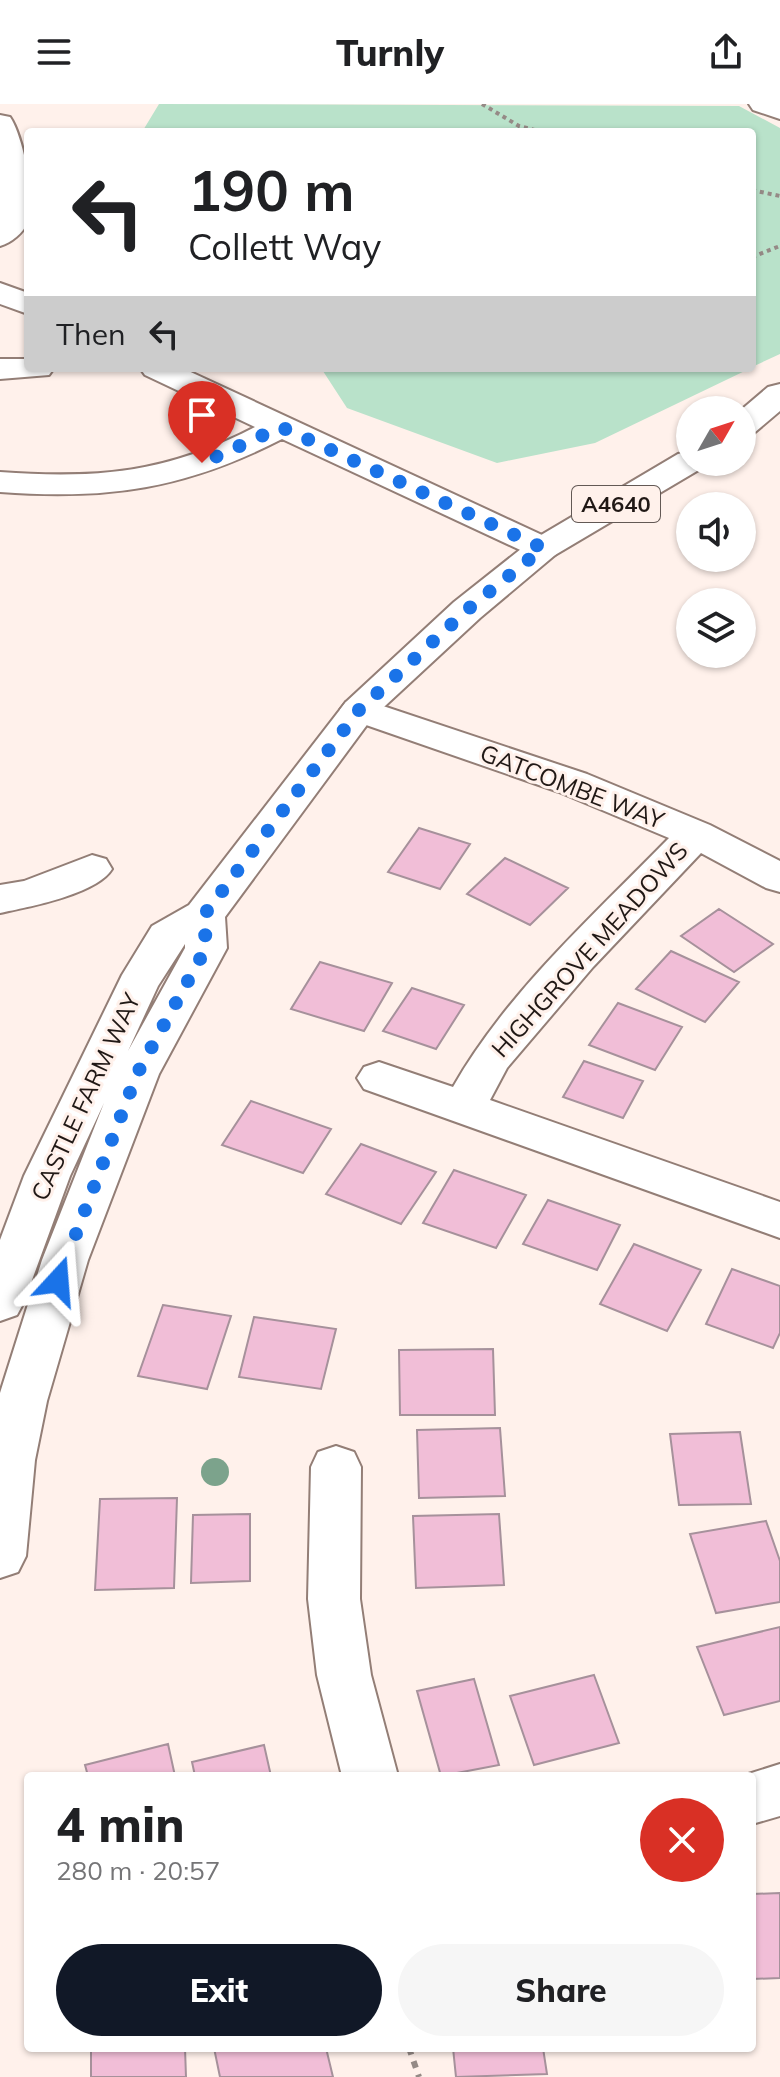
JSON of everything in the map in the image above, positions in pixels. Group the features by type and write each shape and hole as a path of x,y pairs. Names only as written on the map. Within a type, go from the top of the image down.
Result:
{"street":[{"path":"763,104 780,111"},
{"path":"0,123 10,146 16,217 0,237"},
{"path":"0,292 24,303"},
{"path":"0,369 24,368"},
{"path":"165,372 543,548"},
{"path":"756,414 780,394"},
{"path":"756,430 780,421"},
{"path":"0,482 107,485 178,472 226,455 281,427"},
{"name":"CASTLE FARM WAY","path":"0,1302 47,1176 137,986 167,936 204,915 359,710 467,610 543,548 676,469"},
{"name":"GATCOMBE WAY","path":"359,710 573,783 696,834 780,878"},
{"name":"HIGHGROVE MEADOWS","path":"463,1108 491,1058 578,957 696,834"},
{"path":"0,899 32,893 92,869"},
{"name":"CASTLE FARM WAY","path":"0,1556 10,1460 22,1401 60,1273 137,1074 206,948 204,915"},
{"path":"379,1078 780,1220"},
{"path":"336,1467 334,1599 344,1675 369,1772"},
{"path":"756,1797 780,1790"}],"path":[{"path":"482,104 527,128"},
{"path":"756,191 780,196"},
{"path":"756,255 780,246"},
{"path":"137,372 160,383 165,372"},
{"path":"410,2052 419,2077"}],"green space":[{"path":"159,104 739,106 780,128 780,354 756,365 756,128 144,128"},
{"path":"324,372 743,372 693,396 676,396 676,404 595,443 497,463 347,408"}],"building":[{"path":"419,828 470,844 440,889 388,872"},
{"path":"505,858 568,888 530,925 467,894"},
{"path":"719,909 773,944 734,972 681,936"},
{"path":"671,951 739,982 705,1022 636,989"},
{"path":"320,962 392,983 364,1031 291,1009"},
{"path":"412,988 464,1005 436,1049 383,1031"},
{"path":"618,1003 682,1027 655,1070 589,1045"},
{"path":"584,1061 643,1081 623,1118 563,1097"},
{"path":"251,1101 331,1129 303,1173 222,1145"},
{"path":"361,1144 436,1172 401,1224 326,1194"},
{"path":"454,1170 526,1195 496,1248 423,1223"},
{"path":"548,1200 620,1225 597,1270 523,1244"},
{"path":"634,1244 701,1270 667,1331 600,1304"},
{"path":"732,1269 780,1286 780,1333 773,1348 706,1324"},
{"path":"163,1305 231,1316 207,1389 138,1376"},
{"path":"254,1317 336,1329 321,1389 239,1377"},
{"path":"493,1349 495,1415 400,1415 399,1350"},
{"path":"500,1428 505,1496 419,1498 417,1430"},
{"path":"740,1432 751,1504 679,1505 670,1434"},
{"path":"177,1498 174,1588 95,1590 100,1499"},
{"path":"250,1514 250,1581 191,1583 193,1515"},
{"path":"499,1514 504,1585 416,1588 413,1516"},
{"path":"766,1521 780,1561 780,1602 716,1613 690,1534"},
{"path":"780,1627 780,1701 724,1715 697,1647"},
{"path":"594,1675 619,1743 534,1765 510,1696"},
{"path":"474,1679 499,1765 462,1772 440,1772 417,1691"},
{"path":"168,1744 174,1772 87,1772 85,1765"},
{"path":"264,1745 270,1772 194,1772 192,1762"},
{"path":"780,1893 780,1978 756,1979 756,1894"},
{"path":"91,2052 185,2052 186,2077 91,2077"},
{"path":"215,2052 327,2052 333,2077 220,2077"},
{"path":"453,2052 544,2052 547,2074 456,2077"}],"route":[{"path":"58,1281 137,1074 206,948 204,915 359,710 467,610 543,548 281,427 226,455 202,463"}]}
